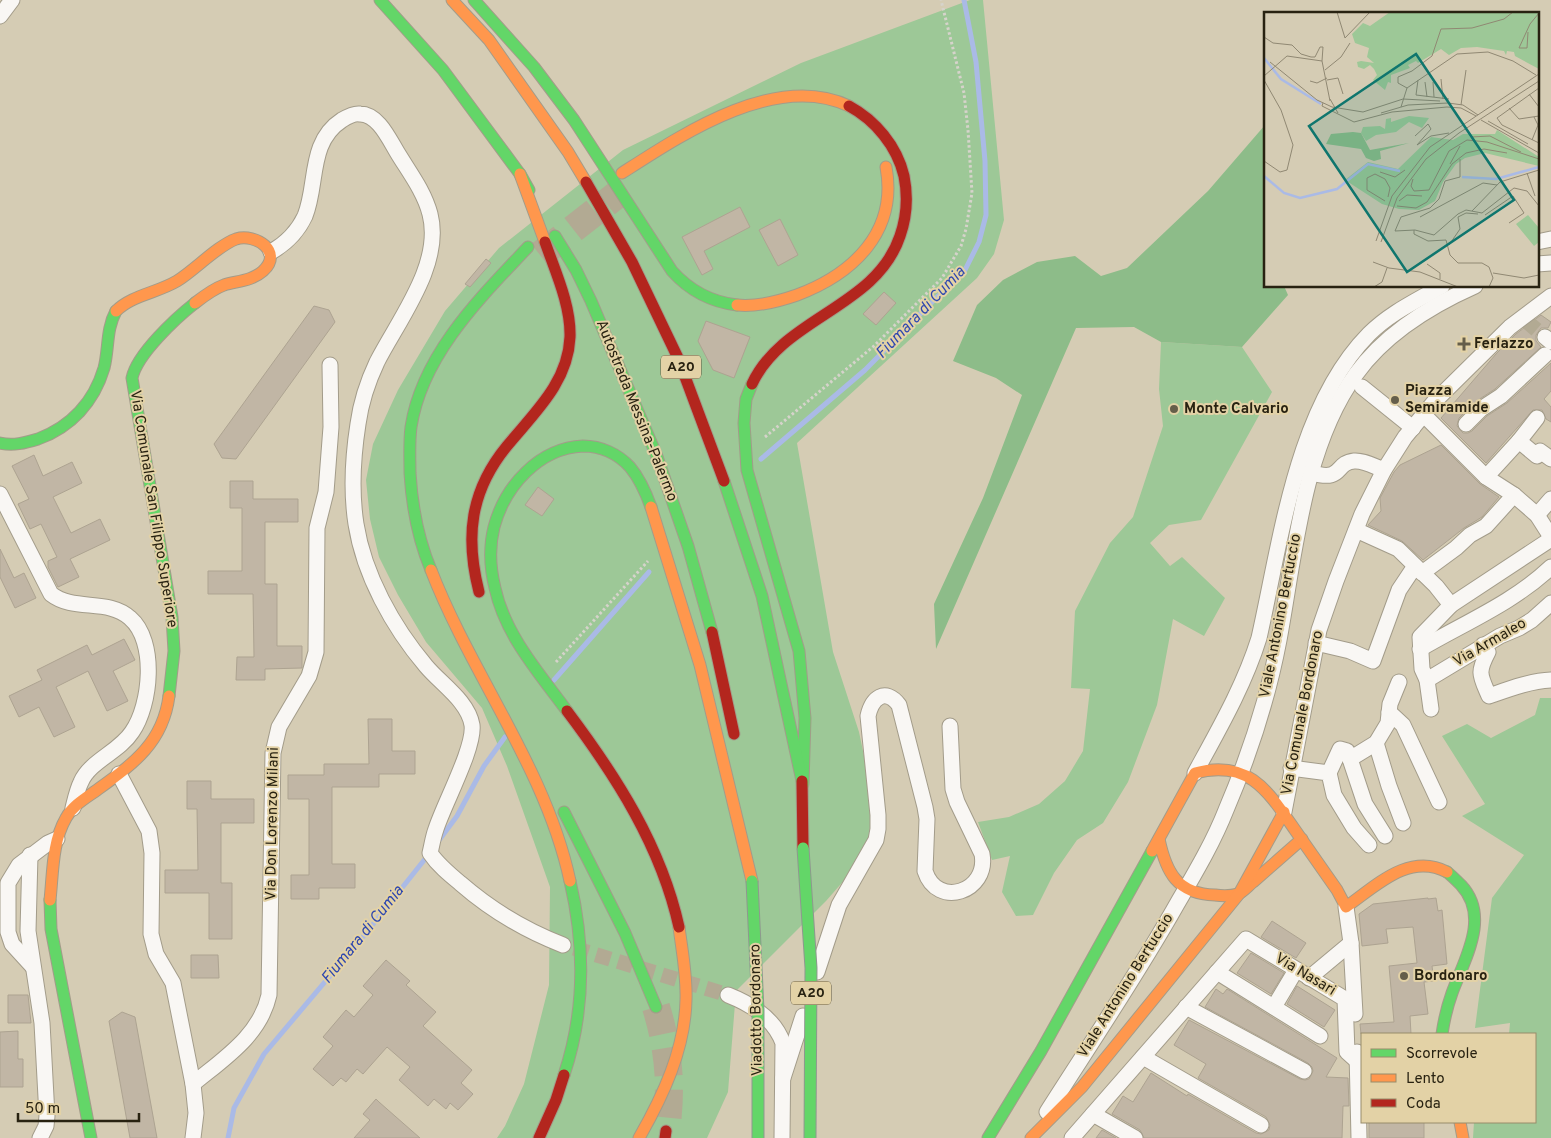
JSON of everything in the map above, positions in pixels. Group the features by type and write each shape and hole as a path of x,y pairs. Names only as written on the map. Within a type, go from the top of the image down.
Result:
{"main road":[{"name":"Autostrada Messina-Palermo","path":"380,0 443,70 520,174 587,292 642,417 687,539 716,642 736,742"},
{"name":"A20","path":"452,0 489,40 568,152 632,262 678,358 714,450 762,596 803,784 803,848 812,968 810,1138"},
{"path":"474,0 508,36 586,137 666,263 682,282 722,303 744,306 786,298 814,288 857,261 872,244 880,230 884,216 889,181 887,168 882,156"},
{"path":"622,173 662,146 712,120 762,101 799,95 824,97 845,104 860,112 879,128 889,140 905,175 907,194 905,216 899,238 888,260 871,281 852,297 786,341 774,352 755,377 745,406 743,434 747,470 799,651 805,718 803,784"},
{"path":"770,112 798,106 842,114 849,120"},
{"path":"482,599 475,576 470,542 471,521 475,504 490,470 506,448 536,414 558,380 562,373 569,344 567,312 547,246 520,174"},
{"path":"0,444 13,445 42,438 64,428 79,414 99,381 107,354 112,320 115,312 122,306 168,286 229,242 239,238 255,238 262,241 271,252"},
{"path":"528,247 488,289 450,338 427,378 414,413 409,439 410,486 415,522 432,575 514,738 546,807 565,858 571,882 582,962 582,988 572,1050 563,1082 551,1114 539,1138"},
{"name":"Via Comunale San Filippo Superiore","path":"91,1138 51,929 50,901 57,839 66,818 73,808 119,774 153,741 164,721 175,644 133,390 133,374 141,359 191,305 218,288 252,278 259,274 267,266 271,258 271,252"},
{"path":"454,352 489,304 514,279"},
{"path":"421,441 422,505 428,535 440,570 538,758"},
{"path":"639,1138 665,1090 683,1030 686,1006 684,956 674,906 657,856 633,808 604,761 515,639 499,604 492,575 491,543 494,528 507,498 516,484 530,469 559,449 585,446 610,452 630,466 642,487 658,528 702,670 752,881"},
{"path":"511,653 594,767 623,812 646,862 663,908 666,924"},
{"path":"1032,1136 1082,1087 1239,894 1284,812 1270,794 1241,773 1215,768 1195,772"},
{"name":"Viale Antonino Bertuccio","path":"988,1138 1041,1052 1195,772"},
{"path":"558,799 625,933 656,1007"},
{"path":"746,807 752,881"},
{"name":"Via Comunale Bordonaro","path":"1284,812 1337,890 1346,907"},
{"path":"1159,839 1161,855 1172,877 1186,889 1213,896 1239,894 1302,839"},
{"path":"1346,907 1398,871 1422,865 1441,869 1463,885 1474,904 1475,928 1472,942 1447,1007 1442,1033"},
{"name":"Viadotto Bordonaro","path":"752,881 758,972 760,1067 758,1138"},
{"path":"669,941 674,974"},
{"path":"634,1123 647,1101 667,1050 672,1029 675,998"},
{"path":"1460,1123 1462,1138"}],"street":[{"path":"0,16 12,0"},
{"path":"271,252 282,246 304,217 310,197 315,163 327,134 349,116 364,114 371,117 382,129 420,190 428,205 432,227 429,258 419,286 378,362 366,391 358,424 353,487 355,522 364,557 378,592 400,631 414,650 465,708 472,724 470,744 436,829 430,853 437,863 496,912 532,932 563,945"},
{"path":"1538,242 1551,239"},
{"path":"1538,264 1551,263"},
{"name":"Viale Antonino Bertuccio","path":"1195,772 1232,703 1254,654 1290,497 1311,431 1327,393 1343,365 1369,334 1392,315 1439,288"},
{"name":"Viale Antonino Bertuccio","path":"1032,1136 1158,937 1218,829 1241,773 1260,715 1274,661 1298,528 1312,473 1332,416 1356,374 1381,346 1402,328 1454,296 1471,288"},
{"name":"Via Comunale Bordonaro","path":"1284,812 1316,643 1324,612 1356,530 1384,470 1423,414 1477,358 1551,296"},
{"path":"1466,424 1481,409 1500,396 1549,348"},
{"name":"Via Don Lorenzo Milani","path":"193,1084 249,1036 262,1016 269,995 273,753 279,727 310,676 316,652 317,528 327,483 331,412 330,365"},
{"path":"1362,387 1413,428"},
{"path":"1423,414 1486,478 1514,495 1537,515 1551,538 1450,605 1420,637 1422,669 1427,680 1431,709"},
{"path":"1486,478 1519,442 1537,418"},
{"path":"1519,442 1537,456 1540,451 1551,459"},
{"path":"1312,473 1325,477 1332,476 1352,461 1359,461 1384,470"},
{"path":"0,494 51,594 64,602 105,606 124,613 138,627 147,649 148,677 145,698 137,724 125,741 92,768 81,781 73,808"},
{"path":"1316,643 1350,652 1373,661 1399,590 1418,570 1456,548 1470,535 1486,526 1514,495"},
{"path":"1537,515 1551,499"},
{"path":"1356,530 1398,549 1436,586 1450,605"},
{"path":"1420,649 1490,611 1535,582 1551,567"},
{"name":"Via Armaleo","path":"1427,680 1483,645 1532,620 1551,603"},
{"path":"1483,645 1488,652 1482,663 1480,675 1489,696 1516,687 1551,680"},
{"path":"1350,760 1376,742 1388,723 1390,704 1399,682"},
{"path":"783,1078 840,905 876,840 878,815 868,716 873,702 878,697 890,697 899,705 925,807 927,833 925,871 928,878 939,889 956,893 965,890 979,878 984,861 982,854 957,802 953,789 950,726"},
{"path":"1389,712 1403,725 1439,802"},
{"path":"1376,742 1389,786 1403,823"},
{"path":"1369,846 1354,828 1334,794 1329,773 1340,750 1347,751 1366,804 1385,836"},
{"path":"1291,768 1329,773"},
{"path":"119,774 149,831 152,853 151,934 156,954 173,984 193,1084 196,1113 194,1138"},
{"path":"40,1138 46,1126 46,1106 42,1023 28,931 30,855 57,839"},
{"name":"Via Comunale Bordonaro","path":"1346,907 1351,943 1359,1138"},
{"name":"Via Nasari","path":"1072,1138 1246,939 1345,999 1347,1052 1357,1061"},
{"path":"1274,1007 1302,974 1351,943"},
{"path":"1217,972 1320,1036"},
{"path":"728,995 752,1007 772,1022 783,1042 782,1138"},
{"path":"1186,1007 1304,1071"},
{"path":"1143,1057 1262,1126"},
{"path":"1093,1114 1135,1138"}],"path":[{"path":"553,664 648,561"}],"green space":[{"path":"970,0 983,0 1004,220 994,254 977,278 797,443 833,652 859,732 872,794 869,842 847,877 826,901 736,991 728,1092 707,1138 497,1138 505,1126 524,1084 549,985 550,887 507,766 482,708 426,642 398,595 379,557 370,519 366,480 373,444 398,390 445,311 499,248 623,150 801,63"},
{"path":"1264,126 1264,288 1285,288 1288,295 1242,347 1161,342 1134,327 1076,328 936,649 934,604 983,498 1022,395 996,378 953,361 977,305 1003,280 1037,262 1075,256 1101,276 1127,268 1208,191"},
{"path":"1161,342 1242,347 1272,392 1201,520 1169,525 1150,543 1170,566 1182,557 1225,598 1204,636 1173,619 1157,705 1128,782 1103,823 1077,840 1054,873 1033,915 1016,916 1002,892 1010,856 992,860 978,822 1009,817 1039,804 1065,781 1083,751 1090,689 1071,688 1075,611 1110,543 1133,517 1163,426 1159,389"},
{"path":"1540,698 1551,698 1551,1138 1473,1138 1474,1123 1536,1123 1536,1033 1509,1033 1510,1023 1475,1028 1492,898 1524,855 1462,816 1485,804 1442,736 1467,724 1491,738 1535,715"}],"building":[{"path":"740,207 750,227 704,251 713,269 702,275 682,237"},
{"path":"780,219 798,255 778,266 759,230"},
{"path":"486,259 491,263 470,287 465,284"},
{"path":"884,292 896,303 876,325 863,314"},
{"path":"314,306 329,310 335,322 236,459 222,458 214,444"},
{"path":"1541,315 1551,322 1548,328 1541,328 1536,335 1536,341 1541,347 1495,389 1475,402 1459,418 1457,426 1463,433 1472,431 1487,416 1507,403 1551,363 1551,391 1544,399 1551,407 1551,422 1546,419 1542,410 1533,410 1486,463 1441,418 1496,354 1516,334"},
{"path":"706,321 750,337 734,378 713,370 698,341"},
{"path":"1441,445 1480,484 1499,497 1482,517 1464,528 1423,560 1402,541 1368,525 1381,511 1380,498 1394,472 1400,465"},
{"path":"34,455 43,476 72,462 82,483 53,497 71,533 100,519 110,540 70,559 79,577 58,587 48,567 48,561 57,557 41,524 30,529 18,504 29,499 12,466"},
{"path":"230,481 253,481 253,499 298,499 298,522 265,522 265,584 277,584 277,646 302,646 302,668 265,669 265,680 236,680 237,657 254,657 253,594 208,594 208,571 242,571 242,508 230,508"},
{"path":"538,487 554,499 542,516 525,505"},
{"path":"0,549 14,578 24,573 36,598 15,608 0,577"},
{"path":"124,639 135,660 113,671 128,701 107,711 88,671 56,687 75,727 54,737 39,707 19,717 9,696 42,680 37,670 87,645 92,655"},
{"path":"368,719 392,719 392,751 415,751 415,774 379,774 379,787 332,787 332,864 355,864 355,888 319,888 319,899 291,899 291,875 309,875 309,799 288,799 288,775 324,775 324,764 369,764"},
{"path":"187,781 211,781 211,799 254,799 254,823 221,823 221,883 232,883 232,939 209,939 209,893 165,893 165,870 198,870 197,809 187,809"},
{"path":"1436,898 1438,911 1442,910 1447,964 1432,966 1434,981 1424,982 1428,1014 1410,1016 1411,1033 1361,1034 1360,1024 1394,1022 1389,966 1417,963 1413,927 1386,929 1388,943 1362,946 1359,914 1373,904"},
{"path":"1272,921 1306,943 1296,958 1261,937"},
{"path":"1251,953 1284,973 1271,994 1237,973"},
{"path":"191,955 218,955 219,978 191,978"},
{"path":"386,960 410,981 406,985 436,1012 423,1026 472,1070 461,1083 473,1094 458,1110 450,1103 446,1109 434,1099 428,1106 399,1080 410,1067 387,1047 363,1074 357,1069 346,1082 341,1078 333,1086 313,1069 333,1046 323,1037 346,1010 354,1017 373,995 363,986"},
{"path":"1297,986 1335,1010 1324,1027 1287,1004"},
{"path":"1216,989 1223,994 1227,989 1337,1058 1326,1077 1348,1078 1349,1106 1343,1106 1342,1138 1144,1138 1140,1130 1112,1114 1123,1096 1133,1102 1151,1073 1187,1096 1188,1094 1256,1133 1261,1134 1269,1130 1270,1125 1266,1117 1198,1078 1206,1064 1174,1045 1189,1020 1300,1079 1309,1079 1313,1071 1312,1067 1308,1063 1205,1007"},
{"path":"8,995 28,995 31,1023 8,1023"},
{"path":"122,1012 135,1017 157,1138 130,1138 109,1021"},
{"path":"18,1031 18,1059 23,1059 23,1087 0,1087 0,1032"},
{"path":"376,1099 420,1138 354,1138 370,1120 363,1114"},
{"path":"1369,1123 1424,1123 1424,1138 1369,1138"},
{"path":"1102,1130 1116,1138 1096,1138"}],"waterway":[{"name":"Fiumara di Cumia","path":"761,459 865,370 964,272 979,242 986,215 985,161 976,62 964,0"},
{"name":"Fiumara di Cumia","path":"554,680 649,572"},
{"name":"Fiumara di Cumia","path":"437,843 457,816 484,766 505,737"},
{"name":"Fiumara di Cumia","path":"228,1138 234,1108 264,1054 362,938 429,854"}],"tunnel":[{"path":"540,255 619,193"},
{"path":"1525,320 1545,337"},
{"path":"574,948 728,995"},
{"path":"656,1007 664,1038 668,1068 669,1099 666,1131"}],"traffic: fast":[{"path":"380,0 443,70 520,174 529,190"},
{"path":"474,0 534,67 574,120 672,271 701,294 718,301 737,305"},
{"path":"555,236 576,270 591,301 656,454 688,546 712,632"},
{"path":"431,570 419,535 411,486 410,433 417,401 427,376 440,352 456,329 473,307 528,247"},
{"path":"169,696 174,651 172,617 132,378 141,358 158,337 195,303"},
{"path":"0,443 19,444 38,439 61,428 80,412 100,380 106,361 109,332 116,311"},
{"path":"752,384 746,399 744,423 747,470 799,651 805,718 803,784"},
{"path":"567,711 524,653 500,605 491,565 492,535 499,512 515,484 538,462 567,448 583,446 603,449 625,462 640,481 651,507"},
{"path":"724,481 762,596 802,781"},
{"path":"564,812 625,933 656,1007"},
{"path":"803,848 811,968 810,1138"},
{"path":"988,1138 1041,1051 1152,851"},
{"path":"1442,1033 1452,993 1468,953 1474,925 1474,911 1470,897 1461,885 1447,872"},
{"path":"564,1075 576,1027 580,978 578,929 570,881"},
{"path":"752,881 758,1010 758,1138"},
{"path":"50,900 51,929 91,1138"}],"traffic: slow":[{"path":"452,0 489,40 568,152 586,182"},
{"path":"622,173 701,126 730,112 761,102 791,96 821,97 849,106"},
{"path":"737,305 767,303 797,295 836,275 853,262 878,231 885,211 888,190 886,167"},
{"path":"520,174 545,242"},
{"path":"116,311 129,301 177,281 221,247 236,239 244,238 259,241 269,251 269,264 259,274 249,279 220,287 195,303"},
{"path":"651,507 700,665 752,881"},
{"path":"431,570 467,648 507,723 544,800 559,840 570,881"},
{"path":"50,900 56,847 61,827 66,818 84,799 123,771 144,751 160,727 166,712 169,696"},
{"path":"1152,851 1195,773 1214,770 1230,771 1243,775 1266,791 1337,890 1346,907 1381,881 1406,869 1419,866 1433,867 1447,872"},
{"path":"1031,1138 1082,1087 1239,894 1284,812"},
{"path":"1159,839 1165,862 1175,879 1182,886 1202,894 1224,896 1242,892 1302,839"},
{"path":"639,1138 664,1089 682,1036 686,991 679,927"},
{"path":"1460,1123 1463,1138"}],"traffic: jam":[{"path":"752,384 766,361 785,343 851,297 871,280 888,260 900,236 904,221 906,198 901,165 884,135 868,119 849,106"},
{"path":"586,182 632,262 678,358 724,481"},
{"path":"479,592 472,552 474,515 478,497 495,463 548,396 563,369 568,354 570,337 568,313 562,288 545,242"},
{"path":"712,632 734,734"},
{"path":"567,711 603,761 635,813 661,868 679,927"},
{"path":"802,781 803,848"},
{"path":"539,1138 556,1100 564,1075"},
{"path":"665,1138 666,1131"}],"place":[{"name":"Ferlazzo","path":"1464,344"},
{"name":"Piazza Semiramide","path":"1395,400"},
{"name":"Monte Calvario","path":"1174,409"},
{"name":"Bordonaro","path":"1404,976"}]}
